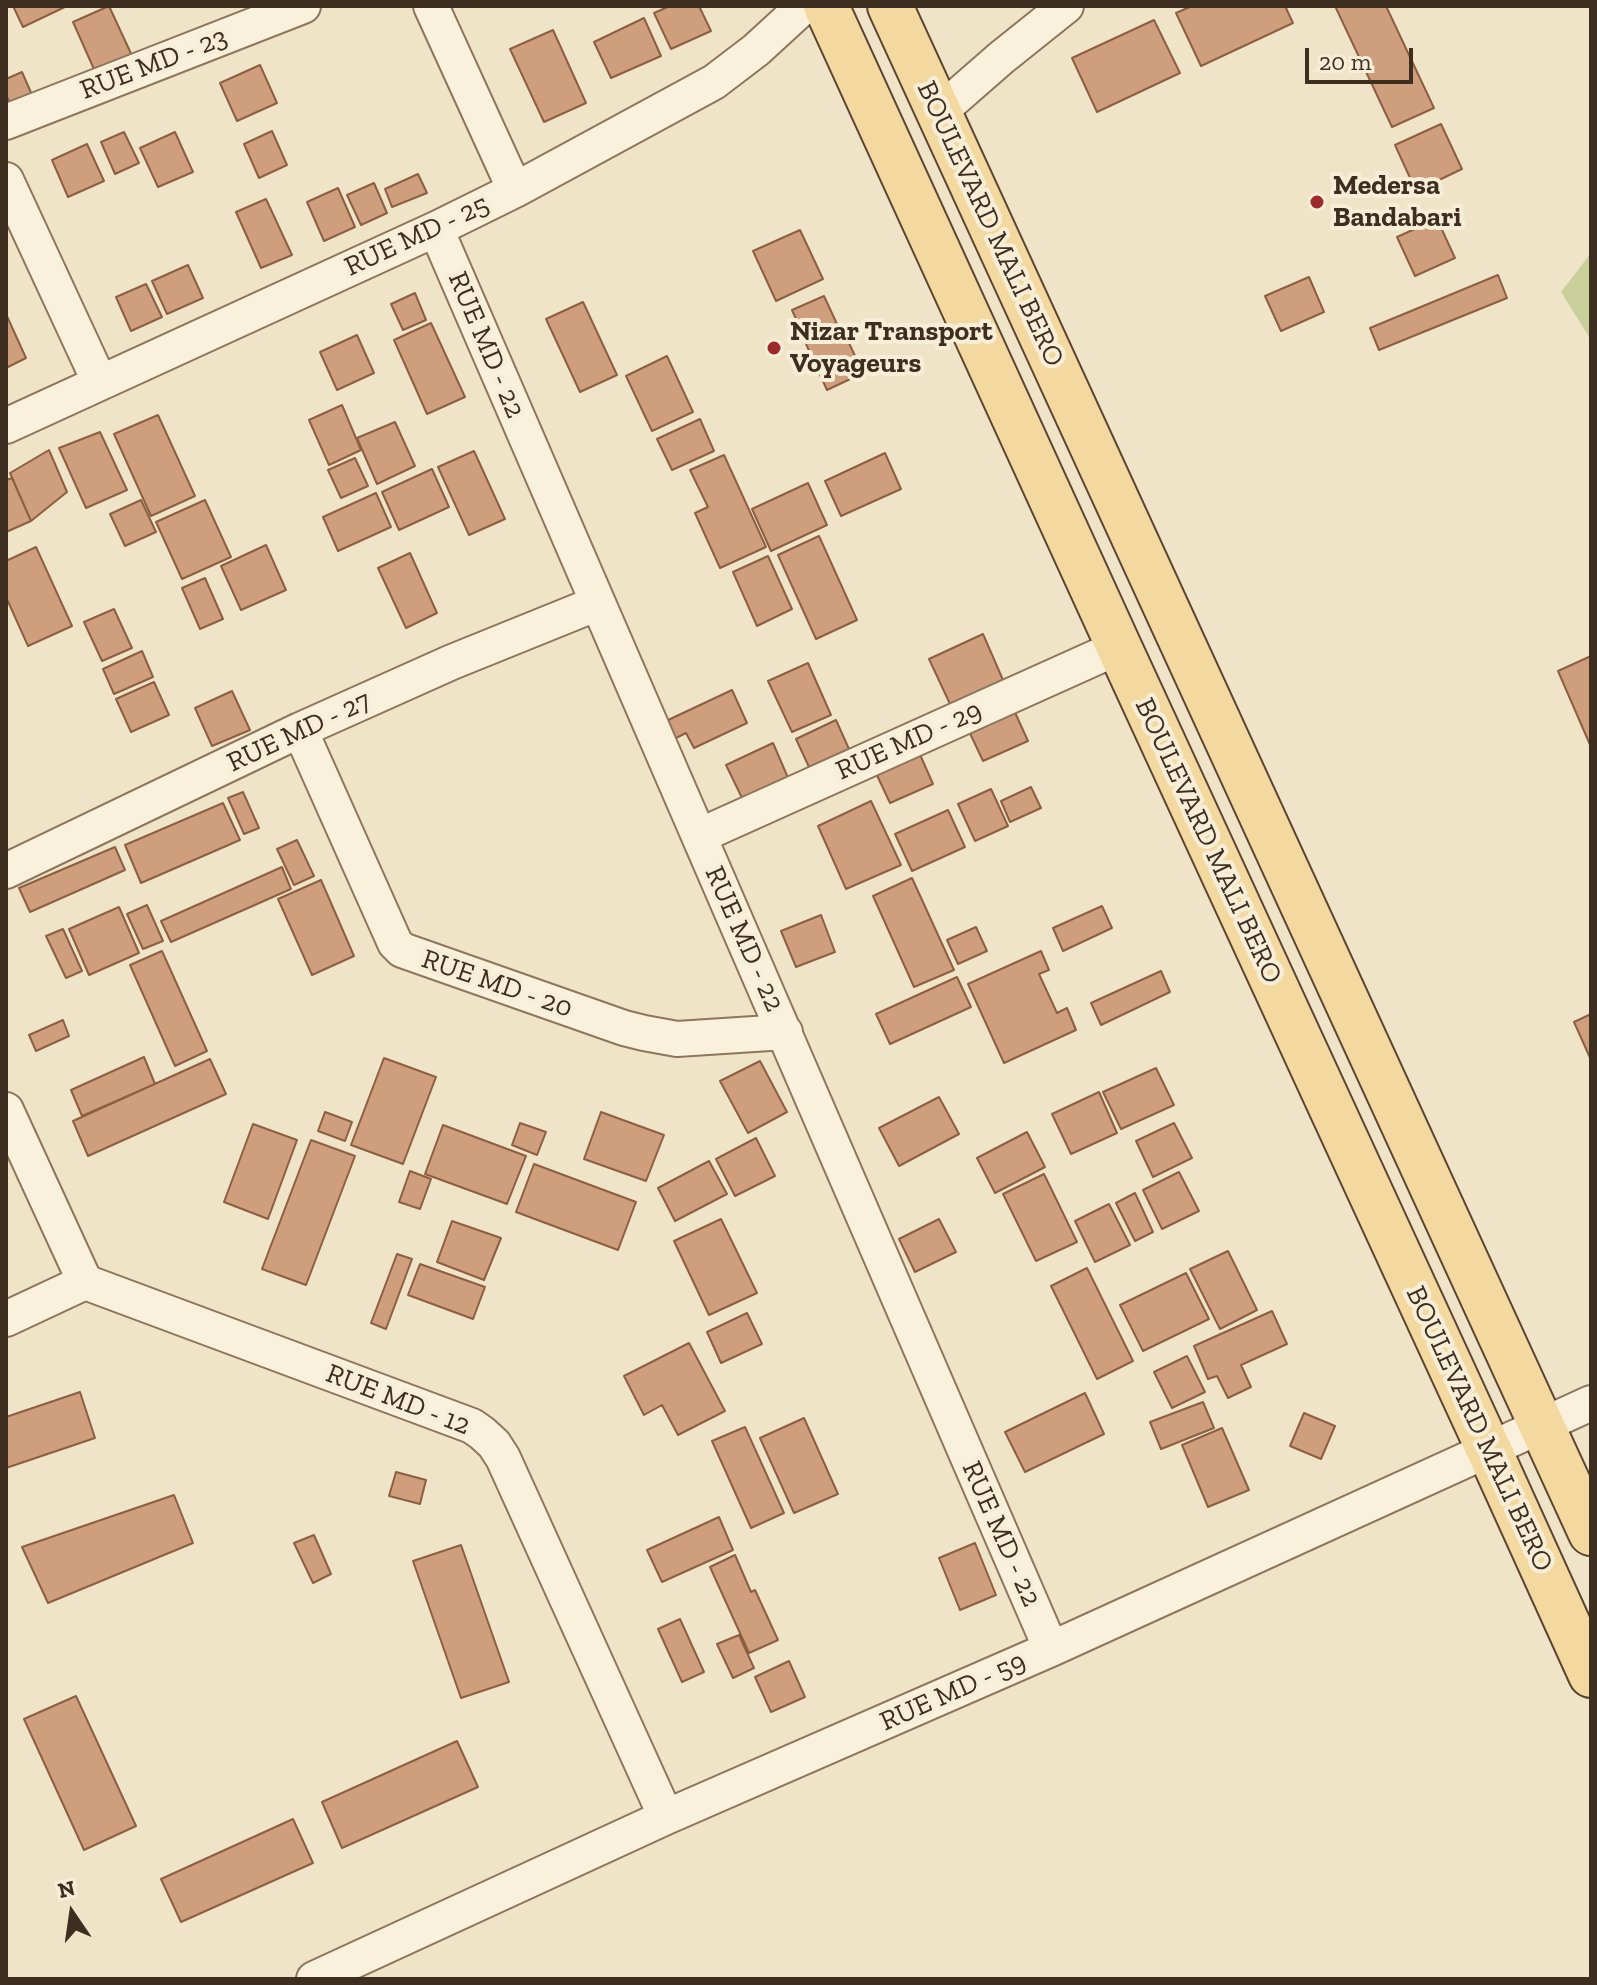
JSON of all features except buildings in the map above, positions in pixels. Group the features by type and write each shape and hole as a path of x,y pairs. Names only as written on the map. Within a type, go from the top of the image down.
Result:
{"main road":[{"name":"BOULEVARD MALI BERO","path":"826,6 1591,1675"},
{"name":"BOULEVARD MALI BERO","path":"890,6 1591,1533"},
{"path":"1217,860 1270,835"}],"street":[{"name":"RUE MD - 23","path":"6,122 303,6"},
{"path":"431,6 515,190"},
{"name":"RUE MD - 25","path":"6,426 515,190 714,82 756,50 804,6"},
{"path":"938,113 1066,6"},
{"path":"6,180 100,383"},
{"name":"RUE MD - 22","path":"436,229 1051,1649"},
{"name":"RUE MD - 27","path":"6,871 300,730 452,662 598,603"},
{"name":"RUE MD - 29","path":"699,836 1119,647"},
{"name":"RUE MD - 20","path":"300,730 395,943 402,950 644,1033 677,1039 785,1032"},
{"path":"6,1110 85,1282 6,1319"},
{"name":"RUE MD - 12","path":"85,1282 472,1426 494,1444 666,1817"},
{"name":"RUE MD - 59","path":"314,1979 666,1817 1051,1649 1591,1403"}],"green space":[{"path":"1591,253 1591,340 1561,292"}],"place":[{"name":"Medersa Bandabari","path":"1317,202"},
{"name":"Nizar Transport Voyageurs","path":"774,348"}]}
